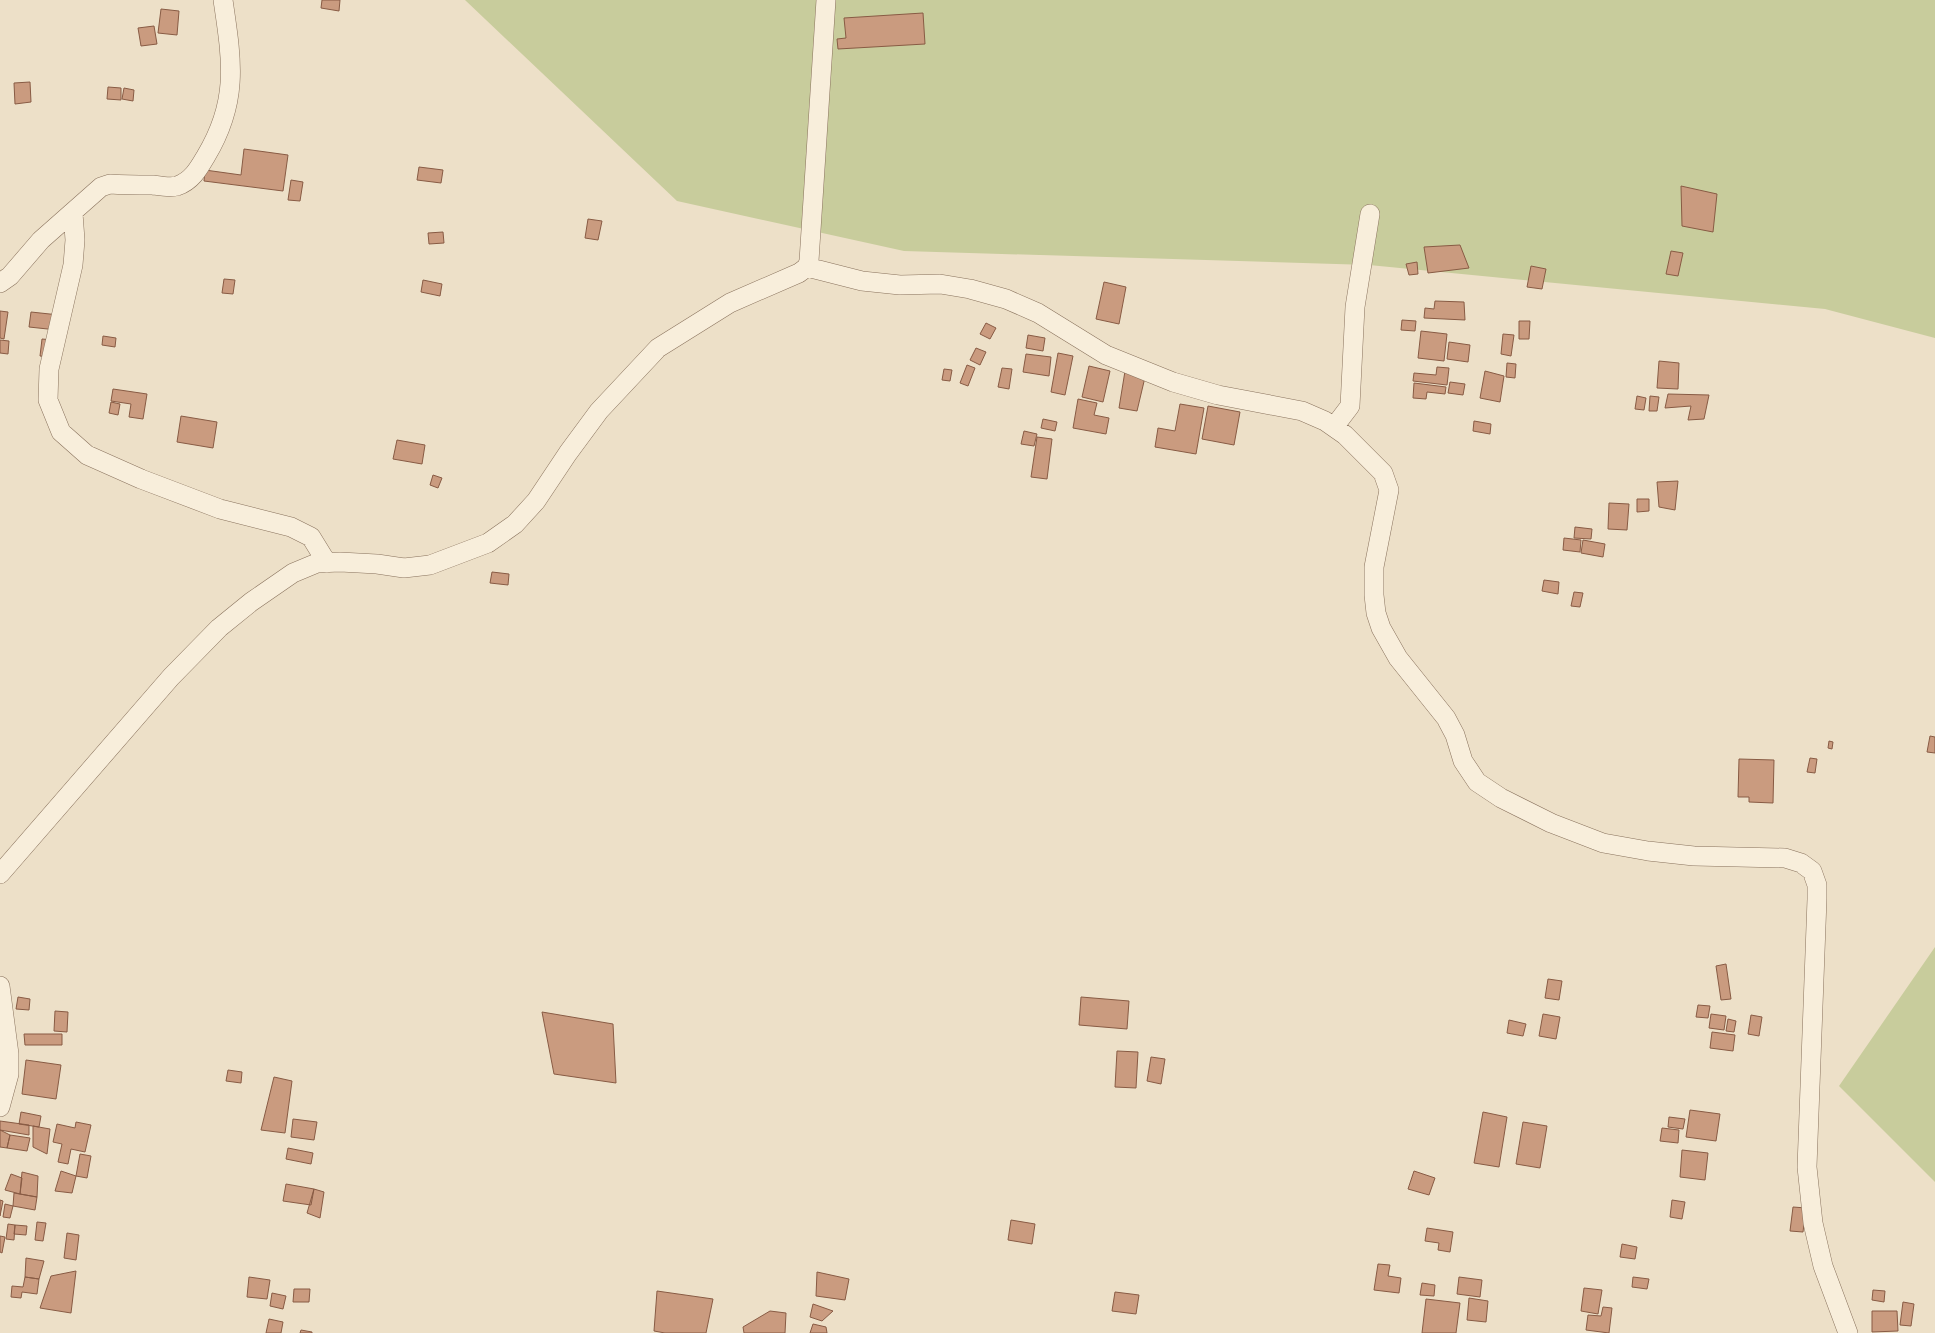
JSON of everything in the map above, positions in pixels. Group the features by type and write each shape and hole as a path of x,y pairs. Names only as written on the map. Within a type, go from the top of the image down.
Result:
{"street":[{"path":"0,283 10,276 41,240 101,187 110,184 175,186 186,182 197,171 216,140 225,118 229,98 231,74 229,39 222,0"},
{"path":"0,874 5,866 171,677 219,628 251,602 293,573 317,563 370,563 404,568 430,566 488,543 515,524 536,501 568,453 599,411 658,348 730,303 800,273 807,267 809,261 826,0"},
{"path":"72,213 75,240 73,265 49,369 48,400 61,432 87,455 141,479 220,508 291,527 311,537 327,563"},
{"path":"1334,428 1350,406 1355,307 1370,214"},
{"path":"807,267 862,281 900,285 940,284 970,289 1006,299 1038,313 1106,355 1173,382 1218,395 1302,411 1334,428 1345,435 1384,473 1388,490 1374,567 1374,601 1381,628 1398,658 1446,718 1455,735 1463,761 1477,782 1501,798 1551,823 1603,843 1648,851 1694,856 1785,858 1802,863 1812,871 1817,885 1817,899 1807,1167 1813,1223 1823,1266 1848,1333"},
{"path":"0,986 9,1054 9,1074 0,1107"}],"green space":[{"path":"465,0 1935,0 1935,338 1825,309 1369,265 904,251 677,201"},
{"path":"1935,947 1935,1182 1839,1086"}],"building":[{"path":"322,0 340,0 339,11 321,8"},
{"path":"161,9 179,11 177,35 158,33"},
{"path":"923,13 925,44 838,49 837,39 846,38 844,18"},
{"path":"154,26 157,44 141,46 138,28"},
{"path":"30,82 31,102 15,104 14,83"},
{"path":"108,87 121,88 121,100 107,99"},
{"path":"124,88 134,90 133,101 122,99"},
{"path":"244,149 288,155 283,191 204,181 205,170 241,175"},
{"path":"419,167 443,170 441,183 417,180"},
{"path":"291,180 303,182 300,201 288,200"},
{"path":"1681,186 1717,194 1713,232 1682,226"},
{"path":"588,219 602,221 598,240 585,238"},
{"path":"443,232 444,243 429,244 428,233"},
{"path":"1460,245 1469,268 1428,273 1424,247"},
{"path":"1671,251 1683,253 1678,276 1666,274"},
{"path":"1417,262 1418,274 1409,275 1406,264"},
{"path":"1531,266 1546,269 1542,289 1527,287"},
{"path":"224,279 235,280 233,294 222,293"},
{"path":"423,280 442,284 440,296 421,292"},
{"path":"1104,282 1126,287 1119,324 1096,319"},
{"path":"1435,301 1464,302 1465,320 1424,318 1425,308 1434,309"},
{"path":"0,311 8,312 4,339 0,338"},
{"path":"31,312 59,315 57,330 29,327"},
{"path":"1402,320 1416,321 1415,331 1401,330"},
{"path":"1519,321 1530,321 1529,339 1519,339"},
{"path":"986,323 996,328 990,339 980,334"},
{"path":"1421,331 1447,334 1444,361 1418,358"},
{"path":"1503,334 1514,335 1511,356 1501,354"},
{"path":"1028,335 1045,338 1043,351 1026,348"},
{"path":"103,336 116,338 115,347 102,345"},
{"path":"42,339 53,340 51,357 40,356"},
{"path":"0,340 9,341 8,354 0,353"},
{"path":"1449,342 1470,345 1468,362 1447,359"},
{"path":"976,348 986,352 980,365 970,360"},
{"path":"1058,353 1073,356 1065,395 1051,392"},
{"path":"1026,354 1051,357 1049,376 1023,372"},
{"path":"1659,361 1679,363 1678,389 1657,388"},
{"path":"1507,363 1516,364 1515,378 1506,377"},
{"path":"967,365 975,368 968,386 960,383"},
{"path":"1126,365 1146,373 1137,411 1119,408"},
{"path":"1089,366 1110,371 1103,402 1082,397"},
{"path":"1437,367 1449,368 1447,385 1413,381 1414,373 1436,375"},
{"path":"1002,368 1012,369 1009,389 998,387"},
{"path":"944,369 952,370 950,381 942,380"},
{"path":"1485,371 1504,376 1500,402 1480,398"},
{"path":"1450,382 1465,384 1463,395 1448,393"},
{"path":"1414,383 1446,387 1445,394 1427,392 1426,399 1413,398"},
{"path":"113,389 147,394 143,419 129,417 131,404 111,401"},
{"path":"1668,394 1709,395 1704,419 1688,420 1691,406 1665,408"},
{"path":"1637,396 1646,398 1644,410 1635,409"},
{"path":"1650,396 1659,397 1657,411 1649,411"},
{"path":"1078,399 1097,403 1094,415 1109,418 1106,434 1073,428"},
{"path":"111,402 120,404 118,415 109,413"},
{"path":"1180,404 1204,408 1196,454 1155,447 1158,428 1175,431"},
{"path":"1208,406 1240,412 1234,445 1202,439"},
{"path":"181,416 217,422 213,448 177,442"},
{"path":"1043,419 1057,422 1055,431 1041,428"},
{"path":"1474,421 1491,424 1490,434 1473,431"},
{"path":"1024,431 1037,434 1034,446 1021,444"},
{"path":"1037,437 1052,439 1047,479 1031,477"},
{"path":"397,440 425,445 422,464 393,459"},
{"path":"433,475 442,478 438,488 430,485"},
{"path":"1678,481 1675,510 1659,507 1657,482"},
{"path":"1637,499 1649,499 1649,511 1637,512"},
{"path":"1609,503 1629,504 1627,530 1608,529"},
{"path":"1575,527 1592,529 1591,539 1574,538"},
{"path":"1564,538 1581,540 1580,552 1563,550"},
{"path":"1583,540 1605,544 1603,557 1581,553"},
{"path":"492,572 509,574 508,585 490,583"},
{"path":"1544,580 1559,582 1558,594 1542,591"},
{"path":"1574,592 1583,593 1580,607 1571,606"},
{"path":"1930,736 1935,737 1935,753 1927,752"},
{"path":"1829,741 1833,742 1832,749 1828,748"},
{"path":"1810,758 1817,759 1815,773 1807,772"},
{"path":"1739,759 1774,760 1773,803 1749,802 1749,797 1738,797"},
{"path":"1726,964 1731,999 1721,1000 1716,966"},
{"path":"1548,979 1562,981 1559,1000 1545,998"},
{"path":"18,997 30,999 29,1010 16,1009"},
{"path":"1081,997 1129,1001 1127,1029 1079,1025"},
{"path":"1698,1005 1710,1006 1708,1018 1696,1017"},
{"path":"55,1011 68,1012 67,1032 54,1031"},
{"path":"542,1012 613,1024 616,1083 554,1074"},
{"path":"1543,1014 1560,1017 1556,1039 1539,1036"},
{"path":"1711,1014 1726,1016 1724,1030 1709,1028"},
{"path":"1751,1015 1762,1017 1759,1036 1748,1034"},
{"path":"1728,1019 1736,1021 1734,1032 1726,1031"},
{"path":"1509,1020 1526,1024 1523,1036 1507,1033"},
{"path":"1712,1032 1735,1035 1733,1051 1710,1048"},
{"path":"24,1034 62,1034 62,1045 25,1045"},
{"path":"1117,1051 1138,1052 1136,1088 1115,1087"},
{"path":"1151,1057 1165,1059 1161,1084 1147,1081"},
{"path":"26,1060 61,1065 56,1099 22,1094"},
{"path":"228,1070 242,1072 241,1083 226,1081"},
{"path":"274,1077 292,1081 285,1133 261,1130"},
{"path":"1690,1110 1720,1114 1716,1141 1686,1137"},
{"path":"21,1112 41,1116 39,1127 19,1124"},
{"path":"1483,1112 1507,1117 1499,1167 1474,1163"},
{"path":"1669,1117 1685,1119 1683,1129 1668,1127"},
{"path":"293,1119 317,1122 314,1140 291,1137"},
{"path":"0,1121 29,1125 29,1135 0,1130"},
{"path":"76,1122 91,1125 85,1152 71,1149 68,1164 58,1162 62,1144 53,1142 57,1124 75,1128"},
{"path":"1523,1122 1547,1126 1540,1168 1516,1164"},
{"path":"33,1126 50,1129 47,1154 33,1147"},
{"path":"1662,1128 1679,1130 1678,1143 1660,1141"},
{"path":"0,1130 10,1135 7,1148 0,1147"},
{"path":"10,1135 30,1138 27,1151 7,1148"},
{"path":"288,1148 313,1153 311,1164 286,1159"},
{"path":"1682,1150 1708,1153 1705,1180 1680,1177"},
{"path":"80,1154 91,1156 87,1178 76,1176"},
{"path":"61,1171 76,1176 72,1193 55,1191"},
{"path":"1414,1171 1435,1178 1429,1195 1408,1189"},
{"path":"22,1172 38,1176 37,1197 20,1194"},
{"path":"11,1174 22,1178 20,1194 5,1190"},
{"path":"286,1184 314,1189 311,1205 283,1201"},
{"path":"314,1189 324,1192 320,1218 307,1213"},
{"path":"14,1193 37,1197 35,1210 13,1206"},
{"path":"0,1200 3,1201 0,1216"},
{"path":"1672,1200 1685,1202 1682,1219 1670,1217"},
{"path":"5,1204 13,1206 10,1218 3,1217"},
{"path":"1793,1207 1806,1208 1803,1232 1790,1231"},
{"path":"1011,1220 1035,1224 1032,1244 1008,1240"},
{"path":"37,1222 46,1223 43,1241 35,1240"},
{"path":"8,1224 15,1225 14,1240 6,1239"},
{"path":"15,1225 27,1226 26,1235 14,1234"},
{"path":"1427,1228 1453,1232 1450,1252 1438,1250 1439,1243 1425,1241"},
{"path":"67,1233 79,1235 76,1260 64,1258"},
{"path":"0,1236 5,1237 2,1253 0,1252"},
{"path":"1622,1244 1637,1247 1635,1259 1620,1257"},
{"path":"26,1258 44,1261 39,1279 25,1277"},
{"path":"1378,1264 1390,1265 1388,1276 1401,1278 1399,1293 1374,1290"},
{"path":"76,1271 71,1313 40,1308 51,1276"},
{"path":"817,1272 849,1279 845,1300 816,1296"},
{"path":"25,1277 39,1279 37,1294 22,1292 21,1298 11,1297 12,1286 23,1287"},
{"path":"249,1277 270,1280 267,1299 247,1297"},
{"path":"1459,1277 1482,1280 1480,1297 1457,1294"},
{"path":"1633,1277 1649,1279 1647,1289 1632,1287"},
{"path":"1422,1283 1435,1285 1434,1296 1420,1295"},
{"path":"1584,1288 1602,1290 1598,1314 1581,1311"},
{"path":"294,1289 310,1289 309,1302 293,1302"},
{"path":"1873,1290 1885,1291 1884,1302 1872,1300"},
{"path":"657,1291 713,1299 706,1333 665,1333 654,1331"},
{"path":"1115,1292 1139,1295 1136,1314 1112,1311"},
{"path":"272,1293 286,1296 283,1309 270,1306"},
{"path":"1469,1298 1488,1301 1486,1322 1467,1320"},
{"path":"1426,1299 1460,1303 1456,1333 1422,1333"},
{"path":"1903,1302 1914,1304 1911,1326 1900,1325"},
{"path":"813,1304 833,1311 822,1321 810,1317"},
{"path":"1603,1307 1612,1308 1609,1333 1586,1330 1588,1315 1601,1316"},
{"path":"770,1311 786,1313 785,1333 744,1333 743,1327"},
{"path":"1872,1311 1897,1311 1898,1331 1872,1332"},
{"path":"269,1319 283,1322 281,1333 266,1333"},
{"path":"813,1324 826,1327 827,1333 810,1333"},
{"path":"301,1330 312,1332 312,1333 300,1333"}]}
